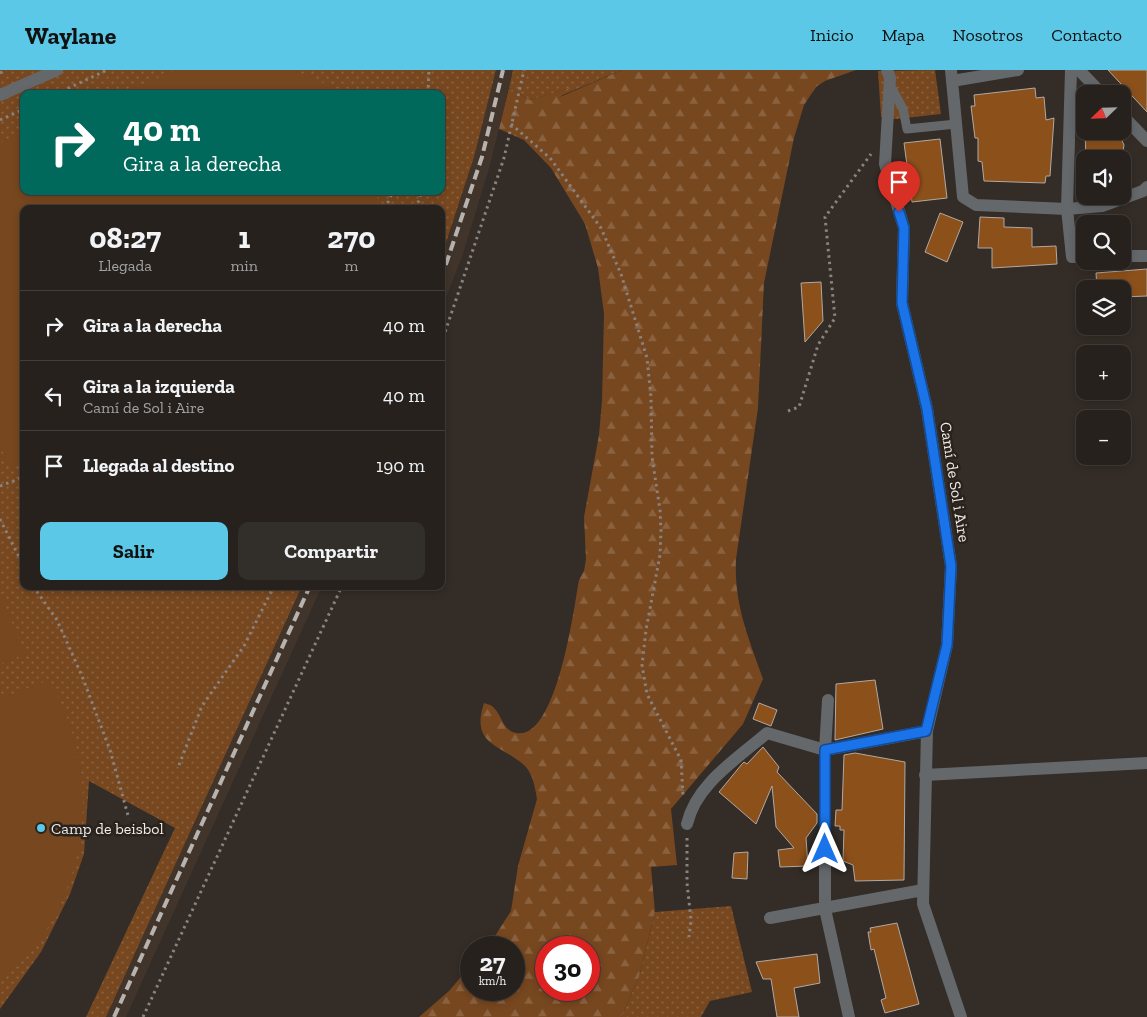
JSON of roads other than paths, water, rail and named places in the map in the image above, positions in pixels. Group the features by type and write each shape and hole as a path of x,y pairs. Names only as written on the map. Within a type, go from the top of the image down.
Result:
{"street":[{"path":"0,95 57,70"},
{"name":"Camí de Sol i Aire","path":"887,70 889,85 885,164 904,228 902,303 927,409 951,566 947,645 926,731 923,904 961,1017"},
{"path":"1018,70 952,75 963,197 976,205 1068,209 1102,206 1143,191 1147,187"},
{"path":"1071,70 1068,209 1076,244"},
{"path":"1079,70 1093,85"},
{"path":"1131,124 1147,141"},
{"path":"1131,256 1147,256"},
{"path":"828,700 825,750 826,909 848,1017"},
{"path":"687,824 691,808 703,790 767,732 825,750 926,731"},
{"path":"925,774 1147,763"},
{"path":"770,918 923,890"}],"lane":[{"path":"889,85 903,108 907,129 956,124"}],"railway":[{"path":"445,267 482,157 503,70"},
{"path":"114,1017 308,590"}],"place":[{"name":"Camp de beisbol","path":"41,828"}]}
